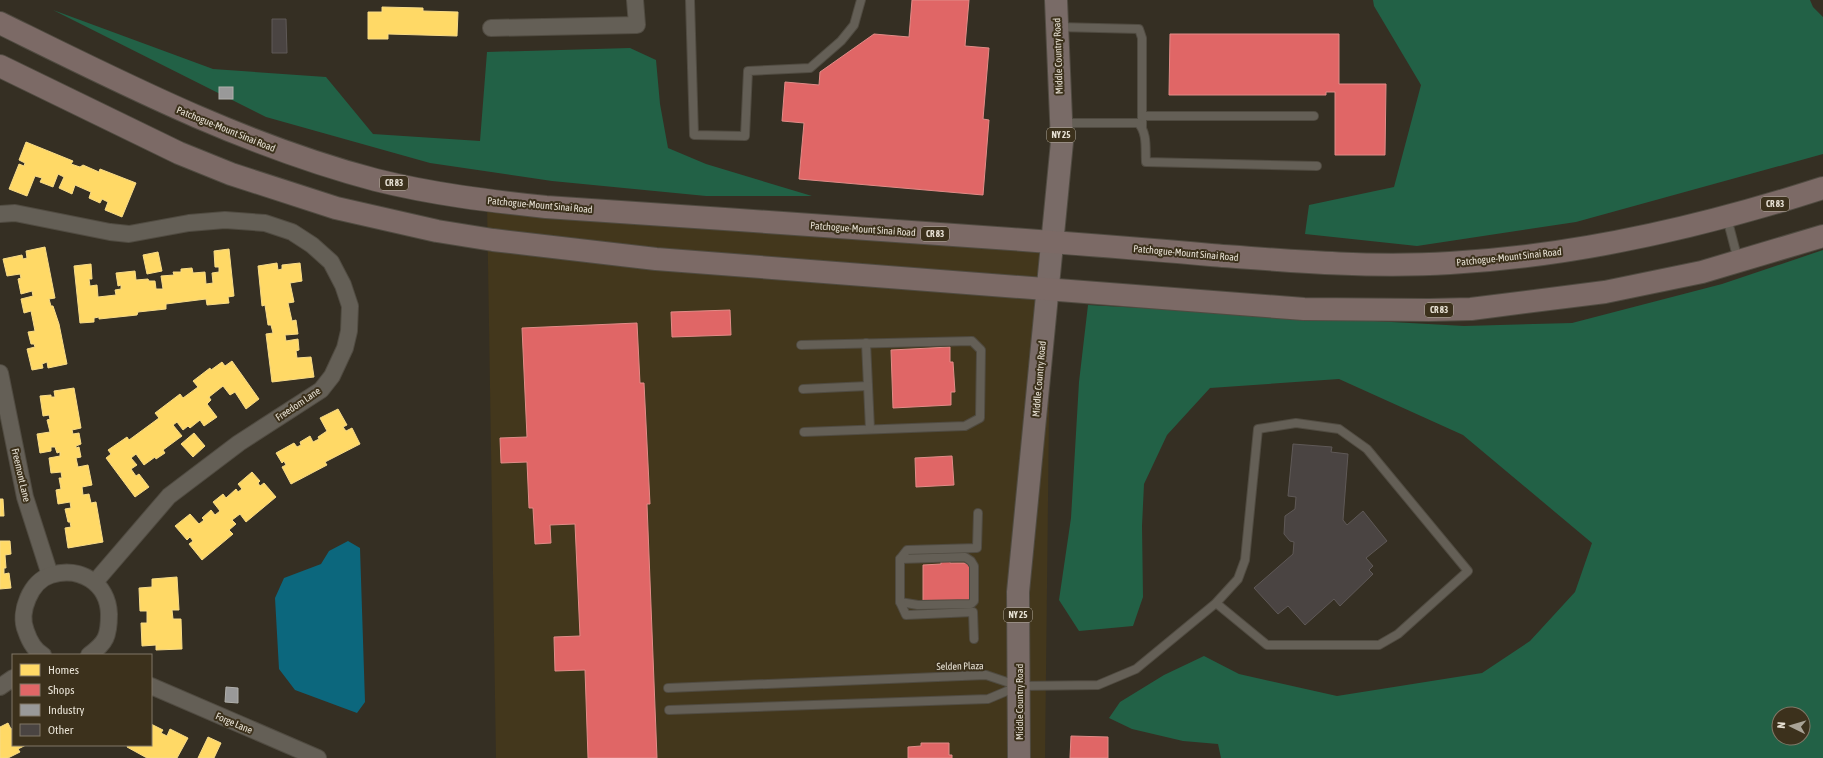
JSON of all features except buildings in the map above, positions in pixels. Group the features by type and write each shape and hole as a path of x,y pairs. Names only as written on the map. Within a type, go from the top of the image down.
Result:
{"highway":[{"name":"Patchogue-Mount Sinai Road","path":"0,23 163,103 218,127 324,165 377,180 487,200 546,207 1051,242 1340,264 1450,263 1504,259 1614,243 1727,218 1823,188"},
{"name":"CR 83","path":"0,66 139,134 225,172 284,193 387,221 493,240 656,259 1304,309 1429,310 1478,308 1605,292 1739,263 1823,236"}],"main road":[{"name":"Middle Country Road","path":"1019,758 1018,592 1031,473 1051,242 1062,142 1056,0"}],"street":[{"path":"491,28 637,25 635,0"},
{"name":"Freedom Lane","path":"0,214 15,213 110,232 129,234 196,222 224,220 265,224 292,232 312,245 331,262 343,285 350,306 349,331 345,348 332,376 321,390 239,443 169,496 95,582"},
{"name":"Freemont Lane","path":"0,374 25,497 50,575"},
{"path":"38,654 29,640 24,627 24,607 40,582 50,575 63,574 76,575 95,582 101,589 108,608 109,622 100,652"},
{"path":"0,687 12,679"},
{"name":"Forge Lane","path":"152,686 318,758"}],"lane":[{"path":"690,0 694,135 745,136 748,71 810,68 841,41 854,25 860,0"},
{"path":"1057,27 1139,29 1142,38 1142,127 1145,138 1146,162 1317,166"},
{"path":"1142,116 1314,116"},
{"path":"1061,123 1127,122 1138,124 1142,127"},
{"path":"1727,218 1739,263"},
{"path":"801,344 972,341 981,350 980,418 965,426 804,432"},
{"path":"866,343 870,429"},
{"path":"803,389 868,386"},
{"path":"669,710 988,699 1018,686 1098,686 1136,669 1216,603 1238,579 1245,560 1258,429 1296,423 1339,429 1367,449 1468,571 1398,634 1379,645 1267,645 1216,603"},
{"path":"974,639 973,612 906,615 900,602 900,559 907,550 977,548 978,513"},
{"path":"900,559 965,557 971,561 974,566 974,601 971,604 918,605 900,602"},
{"name":"Selden Plaza","path":"668,688 986,675 1018,686"}],"shaded area":[{"path":"487,200 1051,242 1045,758 496,758"}],"green space":[{"path":"1373,0 1810,0 1813,7 1823,17 1823,154 1576,222 1417,246 1305,234 1309,205 1394,187 1421,85 1374,6"},
{"path":"53,10 213,69 326,77 373,134 480,141 487,52 630,48 656,60 660,104 668,148 706,164 812,196 706,196 552,181 430,163 266,117"},
{"path":"1823,250 1823,758 1221,758 1218,744 1183,741 1132,729 1109,718 1120,702 1164,675 1204,656 1239,674 1337,696 1482,673 1530,641 1575,592 1592,543 1463,435 1339,379 1210,388 1167,435 1144,484 1142,526 1143,597 1133,626 1079,631 1059,600 1071,518 1079,382 1088,305 1464,326 1572,323 1722,284"}],"water":[{"path":"348,541 360,548 365,702 357,713 295,690 279,669 275,598 284,578 321,564 329,551"}]}
